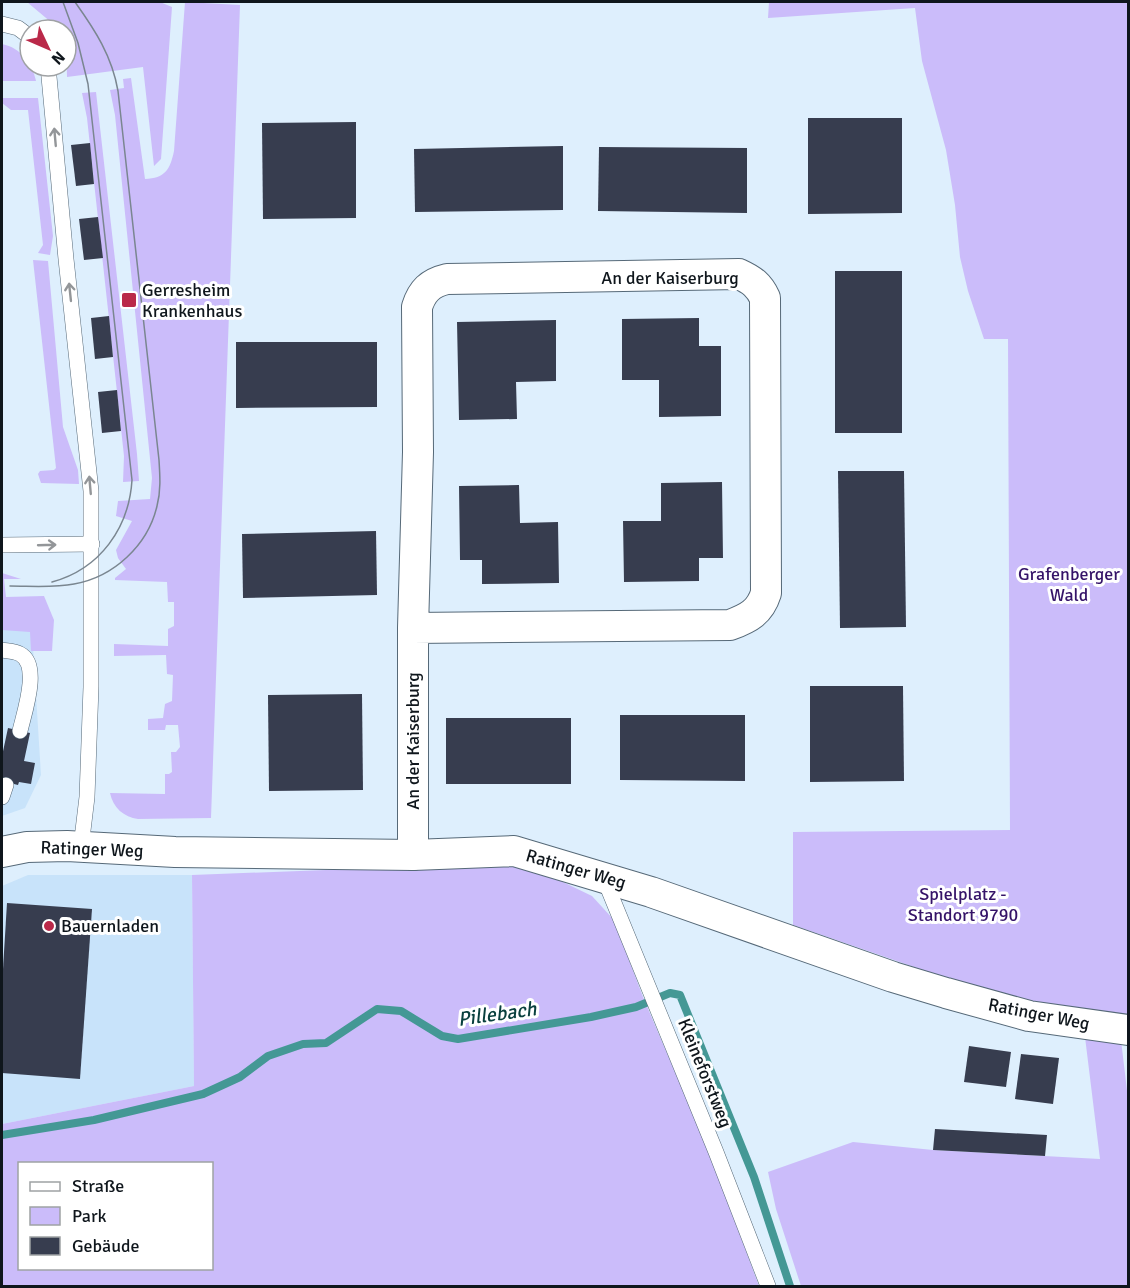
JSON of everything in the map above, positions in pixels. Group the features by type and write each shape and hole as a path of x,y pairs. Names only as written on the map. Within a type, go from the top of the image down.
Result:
{"street":[{"name":"An der Kaiserburg","path":"413,628 730,625 753,615 763,604 766,593 765,298 760,288 739,274 447,279 434,282 420,296 417,308 418,452 413,628 413,855"},
{"name":"Ratinger Weg","path":"2,852 27,847 81,847 174,852 413,855 514,851 603,876 893,977 946,993 1029,1016 1128,1030"}],"lane":[{"path":"2,24 18,28"},
{"path":"49,78 91,491 89,761 81,847"},
{"path":"2,544 92,544"},
{"path":"2,650 20,653 25,658 32,677 20,731"},
{"name":"Kleineforstweg","path":"603,876 768,1287"}],"shaded area":[{"path":"2,627 32,631 41,775 25,808 2,816"},
{"path":"28,875 192,875 194,1086 2,1124 2,886"}],"green space":[{"path":"27,2 160,2 172,7 161,159 154,166 143,67 78,76 78,18 46,18"},
{"path":"185,2 240,5 211,818 138,819 120,811 110,793 165,794 165,774 172,772 171,752 176,752 180,747 178,725 166,725 165,730 148,730 148,719 163,718 165,704 172,701 173,675 167,674 166,655 114,656 114,644 168,646 168,629 174,626 174,602 168,602 167,582 115,580 126,569 118,558 116,550 132,521 116,516 118,501 150,499 152,478 115,115 110,90 124,88 123,79 131,78 145,179 162,175 171,163 174,151"},
{"name":"Grafenberger Wald","path":"769,2 1128,2 1128,1027 1038,1010 793,925 793,832 1010,830 1008,339 984,339 968,291 960,257 946,150 922,61 915,8 768,18"},
{"path":"2,44 18,51 18,78 35,78 36,81 2,81"},
{"path":"96,92 139,481 123,482 124,456 87,118 82,93"},
{"path":"3,98 38,98 53,236 50,255 38,253 43,245 28,110 11,110 2,103"},
{"path":"33,260 48,261 63,427 78,470 79,484 41,483 38,474 40,471 56,468"},
{"path":"2,573 21,579 4,579 6,597 44,596 54,620 52,651 31,651 30,632 2,630"},
{"path":"508,863 536,869 592,896 614,920 643,997 710,1154 759,1286 2,1286 2,1124 194,1086 192,875"},
{"path":"1085,1037 1121,1040 1128,1099 1128,1286 801,1286 776,1209 768,1172 853,1142 933,1150 1100,1159"}],"building":[{"path":"808,118 902,118 902,213 808,214"},
{"path":"356,122 356,218 263,219 262,123"},
{"path":"90,143 94,184 76,186 71,145"},
{"path":"563,146 563,210 415,212 414,149"},
{"path":"599,147 747,148 747,213 598,211"},
{"path":"98,217 103,258 84,260 79,219"},
{"path":"835,271 902,271 902,433 835,433"},
{"path":"109,316 113,357 95,359 91,318"},
{"path":"699,318 699,346 721,346 721,416 659,417 659,380 622,380 622,319"},
{"path":"556,320 556,381 516,382 517,419 459,420 457,322"},
{"path":"236,342 377,342 377,407 236,408"},
{"path":"117,390 121,431 102,433 98,392"},
{"path":"838,471 904,471 906,627 840,628"},
{"path":"722,482 723,558 699,558 699,581 624,582 623,521 661,521 661,483"},
{"path":"519,485 520,523 558,522 559,583 482,584 482,560 460,560 459,486"},
{"path":"376,531 377,595 243,598 242,534"},
{"path":"810,686 903,686 904,781 810,782"},
{"path":"362,694 363,790 269,791 268,695"},
{"path":"620,715 745,715 745,781 620,780"},
{"path":"446,718 571,718 571,784 446,784"},
{"path":"8,728 30,733 24,761 35,763 31,784 19,782 18,785 2,781 2,756"},
{"path":"7,903 92,909 80,1079 2,1073 2,985"},
{"path":"969,1046 1011,1052 1006,1087 964,1082"},
{"path":"1021,1054 1059,1058 1053,1104 1015,1099"},
{"path":"935,1129 1047,1135 1045,1156 933,1150"}],"waterway":[{"name":"Pillebach","path":"2,1135 94,1120 203,1094 240,1077 268,1056 303,1044 326,1043 377,1009 401,1011 442,1036 458,1039 591,1017 636,1007 670,993 680,995 754,1177 790,1286"}],"tram line":[{"path":"52,582 84,567 98,557 109,544 125,514 132,480 88,84 78,43 63,2"},
{"path":"10,586 74,584 89,580 115,567 127,557 146,534 159,495 159,460 118,91 112,66 102,44 75,2"}],"place":[{"name":"Gerresheim Krankenhaus","path":"129,300"},
{"name":"Bauernladen","path":"49,926"}],"park label":[{"name":"Spielplatz - Standort 9790","path":"963,904"}]}
